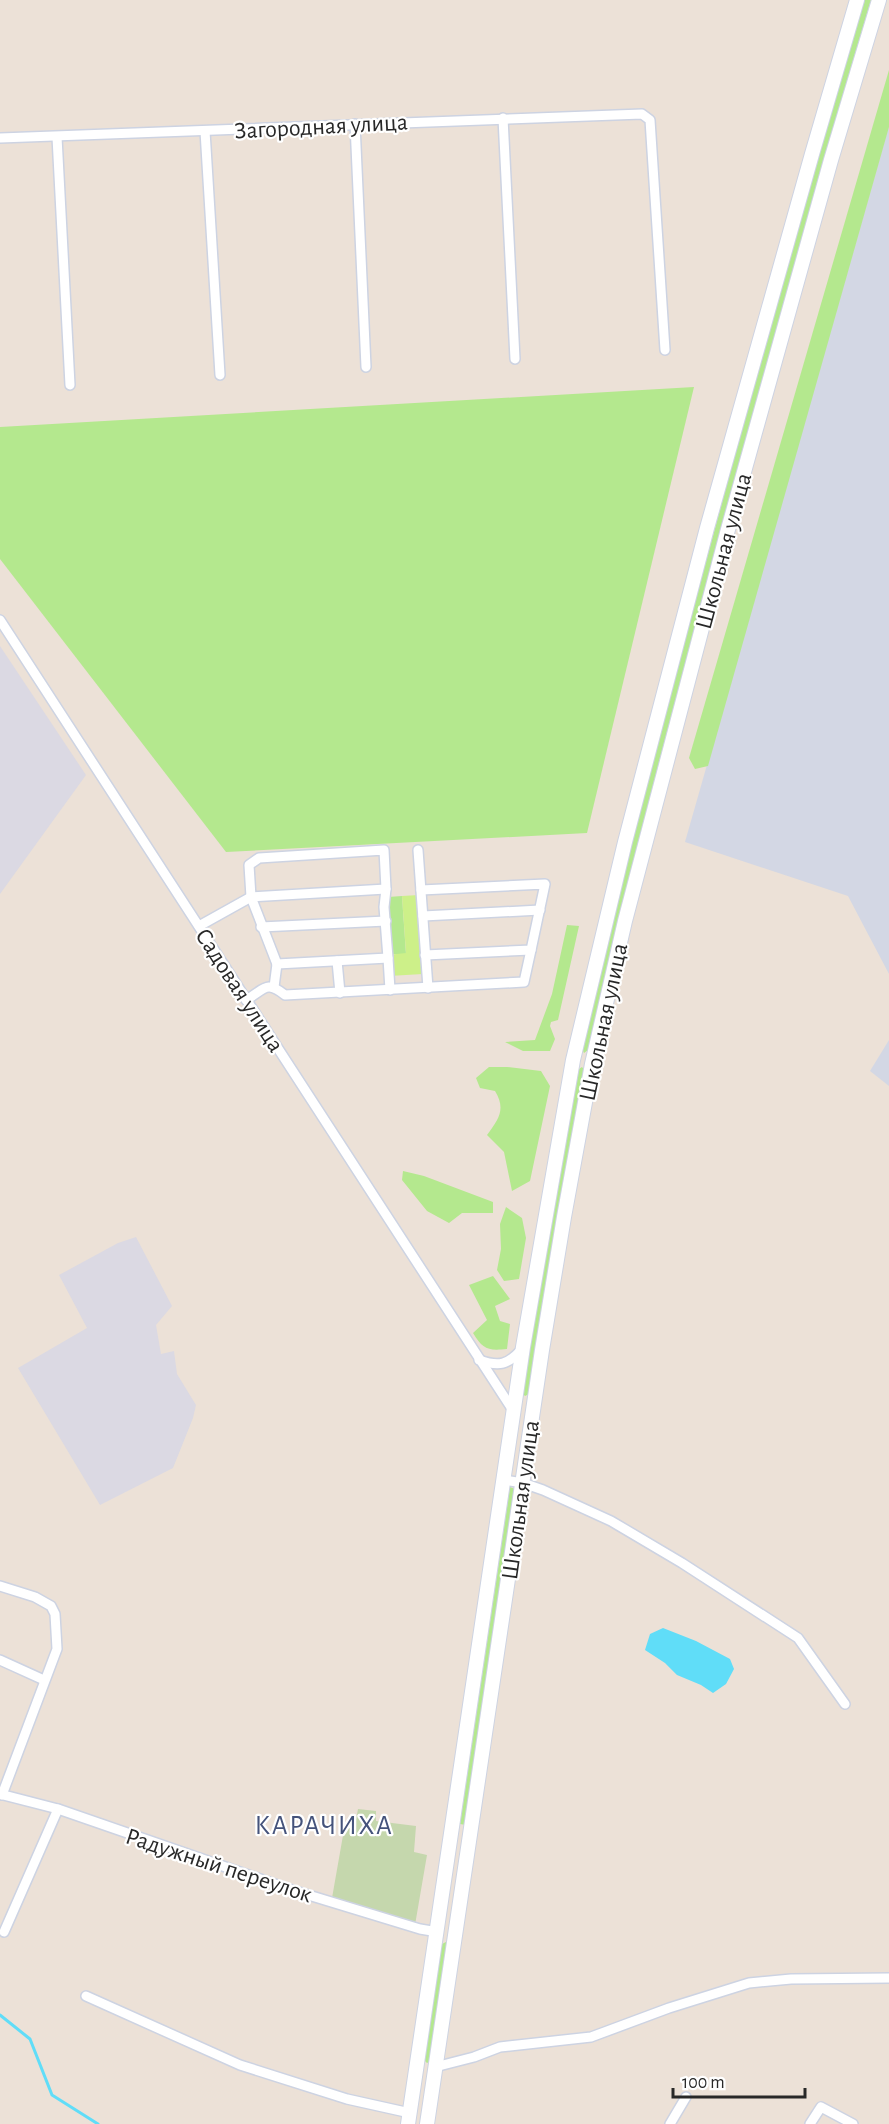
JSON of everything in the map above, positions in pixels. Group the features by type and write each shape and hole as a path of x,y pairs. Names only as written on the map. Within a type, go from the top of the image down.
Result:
{"main road":[{"name":"Школьная улица","path":"409,2118 523,1347 573,1060 625,842 707,528 857,0"},
{"name":"Школьная улица","path":"427,2124 532,1416 564,1217 592,1064 625,921 727,533 831,160 879,0"},
{"path":"573,1060 592,1064"},
{"path":"514,1412 532,1416"},
{"path":"438,1932 455,1935"},
{"path":"418,2064 435,2067"}],"street":[{"name":"Загородная улица","path":"0,138 642,114 650,120 665,350"},
{"path":"504,118 515,359"},
{"path":"354,124 366,367"},
{"path":"205,131 220,375"},
{"path":"57,137 70,385"},
{"name":"Садовая улица","path":"0,620 514,1412"},
{"path":"274,987 277,964 251,897 249,865 259,858 384,850 386,890 384,907 390,990"},
{"path":"418,850 428,988"},
{"path":"246,1000 268,987 274,987 285,995 524,982 545,884 421,890"},
{"path":"199,926 251,897 386,890"},
{"path":"423,916 540,910"},
{"path":"261,927 386,921"},
{"path":"425,955 531,950"},
{"path":"277,964 388,958"},
{"path":"337,961 340,993"},
{"path":"479,1360 490,1364 506,1363 523,1347"},
{"name":"Школьная улица","path":"504,1480 523,1483 543,1490 611,1521 682,1563 798,1638 845,1704"},
{"path":"0,1586 35,1597 51,1606 55,1614 57,1649 1,1794"},
{"path":"0,1660 44,1680"},
{"name":"Радужный переулок","path":"1,1794 58,1809 292,1890 420,1929 438,1932"},
{"path":"4,1932 58,1809"},
{"path":"435,2067 500,2048 591,2037 669,2008 749,1983 791,1979 889,1978"},
{"path":"86,1996 240,2065 409,2118"},
{"path":"670,2124 686,2097"},
{"path":"810,2124 821,2107 853,2124"}],"shaded area":[{"path":"889,126 889,974 848,896 685,842"},
{"path":"0,646 86,775 0,894"},
{"path":"889,1040 889,1086 870,1071"},
{"path":"136,1237 172,1306 156,1325 161,1354 174,1351 177,1374 196,1405 173,1468 100,1505 18,1368 87,1328 59,1275 118,1243"}],"green space":[{"path":"864,0 871,0 702,601 643,825 588,1050 584,1053 582,1049 599,976 672,688 779,295"},
{"path":"889,70 889,127 708,766 695,769 689,758"},
{"path":"694,387 587,833 226,852 0,559 0,427"},
{"path":"419,895 423,974 389,976 387,955 406,953 402,896"},
{"path":"402,896 406,954 392,954 388,897"},
{"path":"567,925 579,926 558,1020 551,1022 550,1026 555,1039 550,1051 523,1051 505,1042 535,1040 552,994"},
{"path":"489,1067 541,1071 550,1086 530,1181 512,1191 504,1152 487,1135 500,1114 500,1103 495,1091 480,1088 476,1078"},
{"path":"582,1067 585,1071 529,1394 525,1396 522,1393 579,1069"},
{"path":"403,1171 424,1176 493,1202 493,1213 462,1213 449,1223 427,1211 402,1180"},
{"path":"506,1207 522,1218 526,1238 519,1279 504,1281 497,1270 501,1249 500,1224"},
{"path":"493,1276 510,1299 495,1306 500,1321 510,1324 507,1349 486,1348 473,1333 487,1320 469,1285"},
{"path":"510,1487 515,1489 466,1825 460,1824"},
{"path":"358,1809 376,1811 376,1821 416,1826 414,1852 427,1855 415,1925 332,1898 345,1824 355,1825"},
{"path":"446,1942 449,1946 431,2061 427,2063 424,2060 442,1944"}],"water":[{"path":"663,1628 696,1641 730,1659 734,1669 726,1684 713,1693 677,1675 665,1663 645,1650 650,1634"}],"waterway":[{"path":"0,2015 30,2039 52,2095 98,2124"}],"district":[{"name":"КАРАЧИХА","path":"324,1825"}]}
